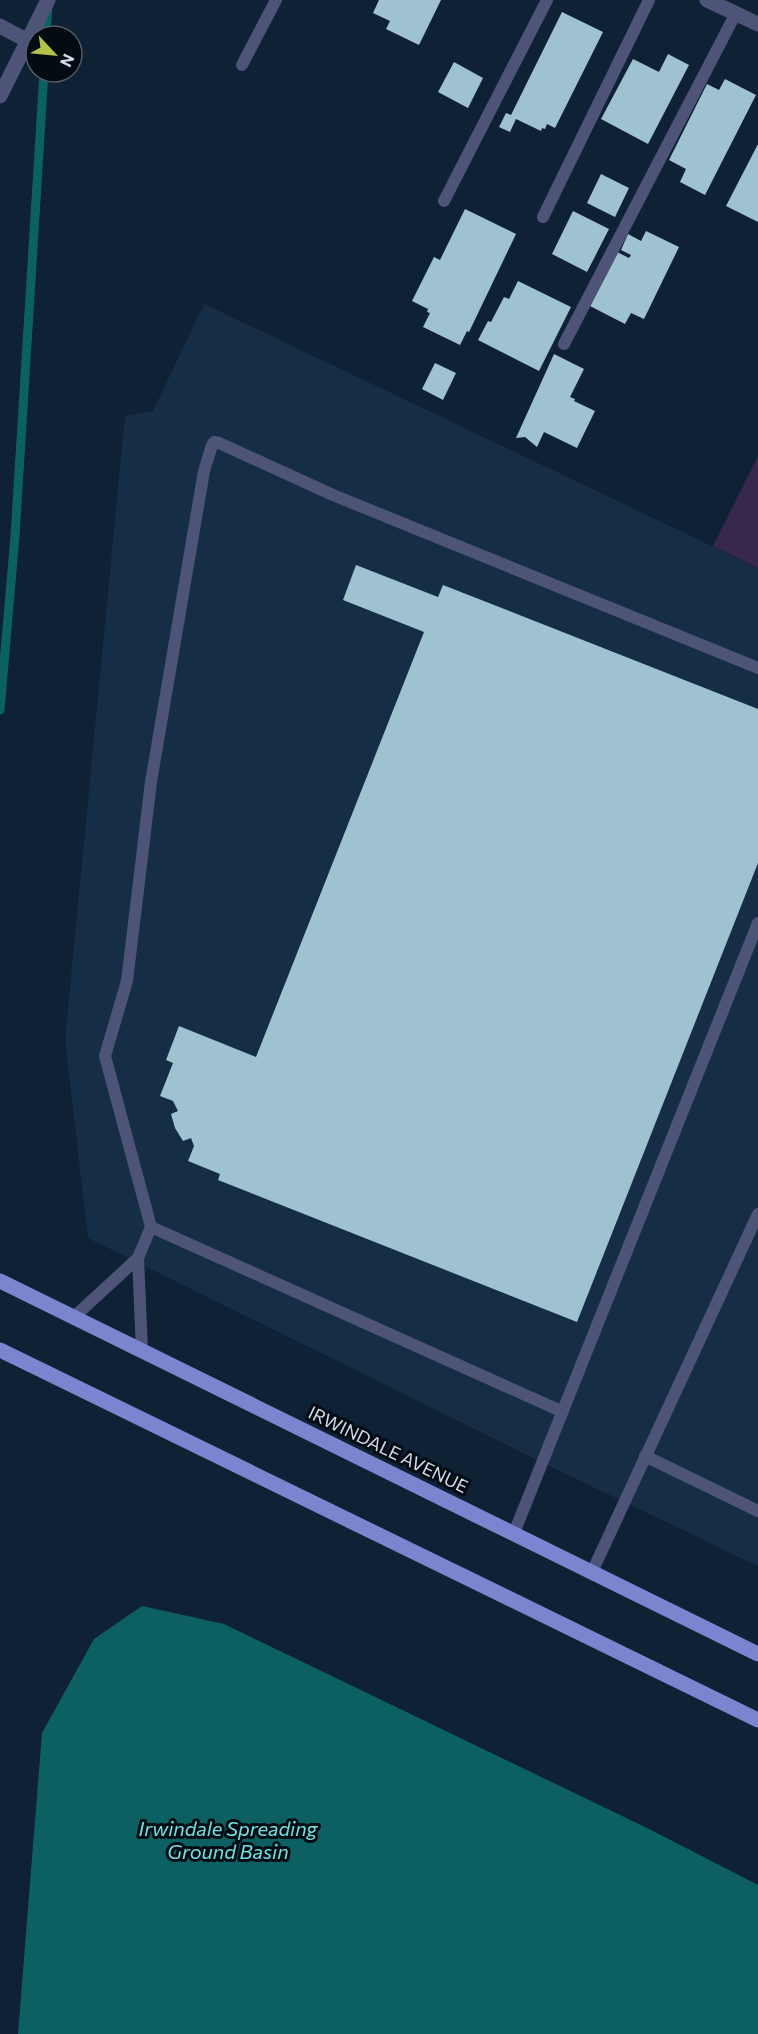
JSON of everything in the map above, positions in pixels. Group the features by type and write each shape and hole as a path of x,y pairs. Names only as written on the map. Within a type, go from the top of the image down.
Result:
{"main road":[{"name":"IRWINDALE AVENUE","path":"3,1282 758,1654"},
{"path":"0,1350 758,1720"}],"street":[{"path":"33,24 48,0"},
{"path":"707,0 758,24"},
{"path":"0,26 24,39 0,96"}],"lane":[{"path":"242,65 276,0"},
{"path":"444,201 547,0"},
{"path":"543,217 649,0"},
{"path":"564,344 736,13"},
{"path":"74,1317 138,1258 151,1227 105,1056 127,981 151,782 204,471 214,442 333,495 758,668"},
{"path":"513,1533 758,923"},
{"path":"592,1572 758,1214"},
{"path":"151,1227 561,1412"},
{"path":"138,1258 142,1351"},
{"path":"645,1456 758,1511"}],"shaded area":[{"path":"204,304 758,568 758,1566 568,1475 88,1238 65,1040 125,416 153,411"},
{"path":"758,456 758,568 713,546"}],"water":[{"name":"Irwindale Spreading Ground Basin","path":"142,1606 224,1624 649,1829 758,1885 758,2034 18,2034 42,1733 94,1639"}],"building":[{"path":"379,0 441,0 419,45 386,29 390,21 373,13"},
{"path":"562,12 603,32 555,128 547,124 541,131 516,119 510,132 499,127 506,113 511,115"},
{"path":"668,54 689,65 648,144 601,119 633,59 659,72"},
{"path":"454,62 483,78 468,108 438,92"},
{"path":"725,79 756,95 705,195 680,182 686,169 669,160 707,84 719,90"},
{"path":"758,144 758,222 726,206"},
{"path":"601,174 629,188 615,217 587,203"},
{"path":"465,209 516,234 469,332 467,331 460,345 423,327 430,313 427,312 428,309 412,301 434,257 440,260"},
{"path":"573,211 609,229 587,272 552,254"},
{"path":"646,231 679,247 644,319 631,313 625,324 590,306 617,252 629,258 631,255 621,250 628,234 641,241"},
{"path":"518,281 571,307 539,371 478,340 488,321 491,322 504,297 509,299"},
{"path":"554,354 584,369 570,397 595,411 577,448 544,432 537,447 525,437 516,438"},
{"path":"435,363 456,373 443,400 422,389"},
{"path":"356,565 438,597 443,585 758,709 758,863 577,1322 218,1180 220,1174 188,1161 194,1146 191,1138 183,1141 175,1128 171,1114 178,1111 173,1101 160,1096 173,1063 166,1060 179,1026 256,1057 424,632 343,600"}],"waterway":[{"path":"47,24 48,5"},
{"path":"0,710 15,536 43,84"}]}
